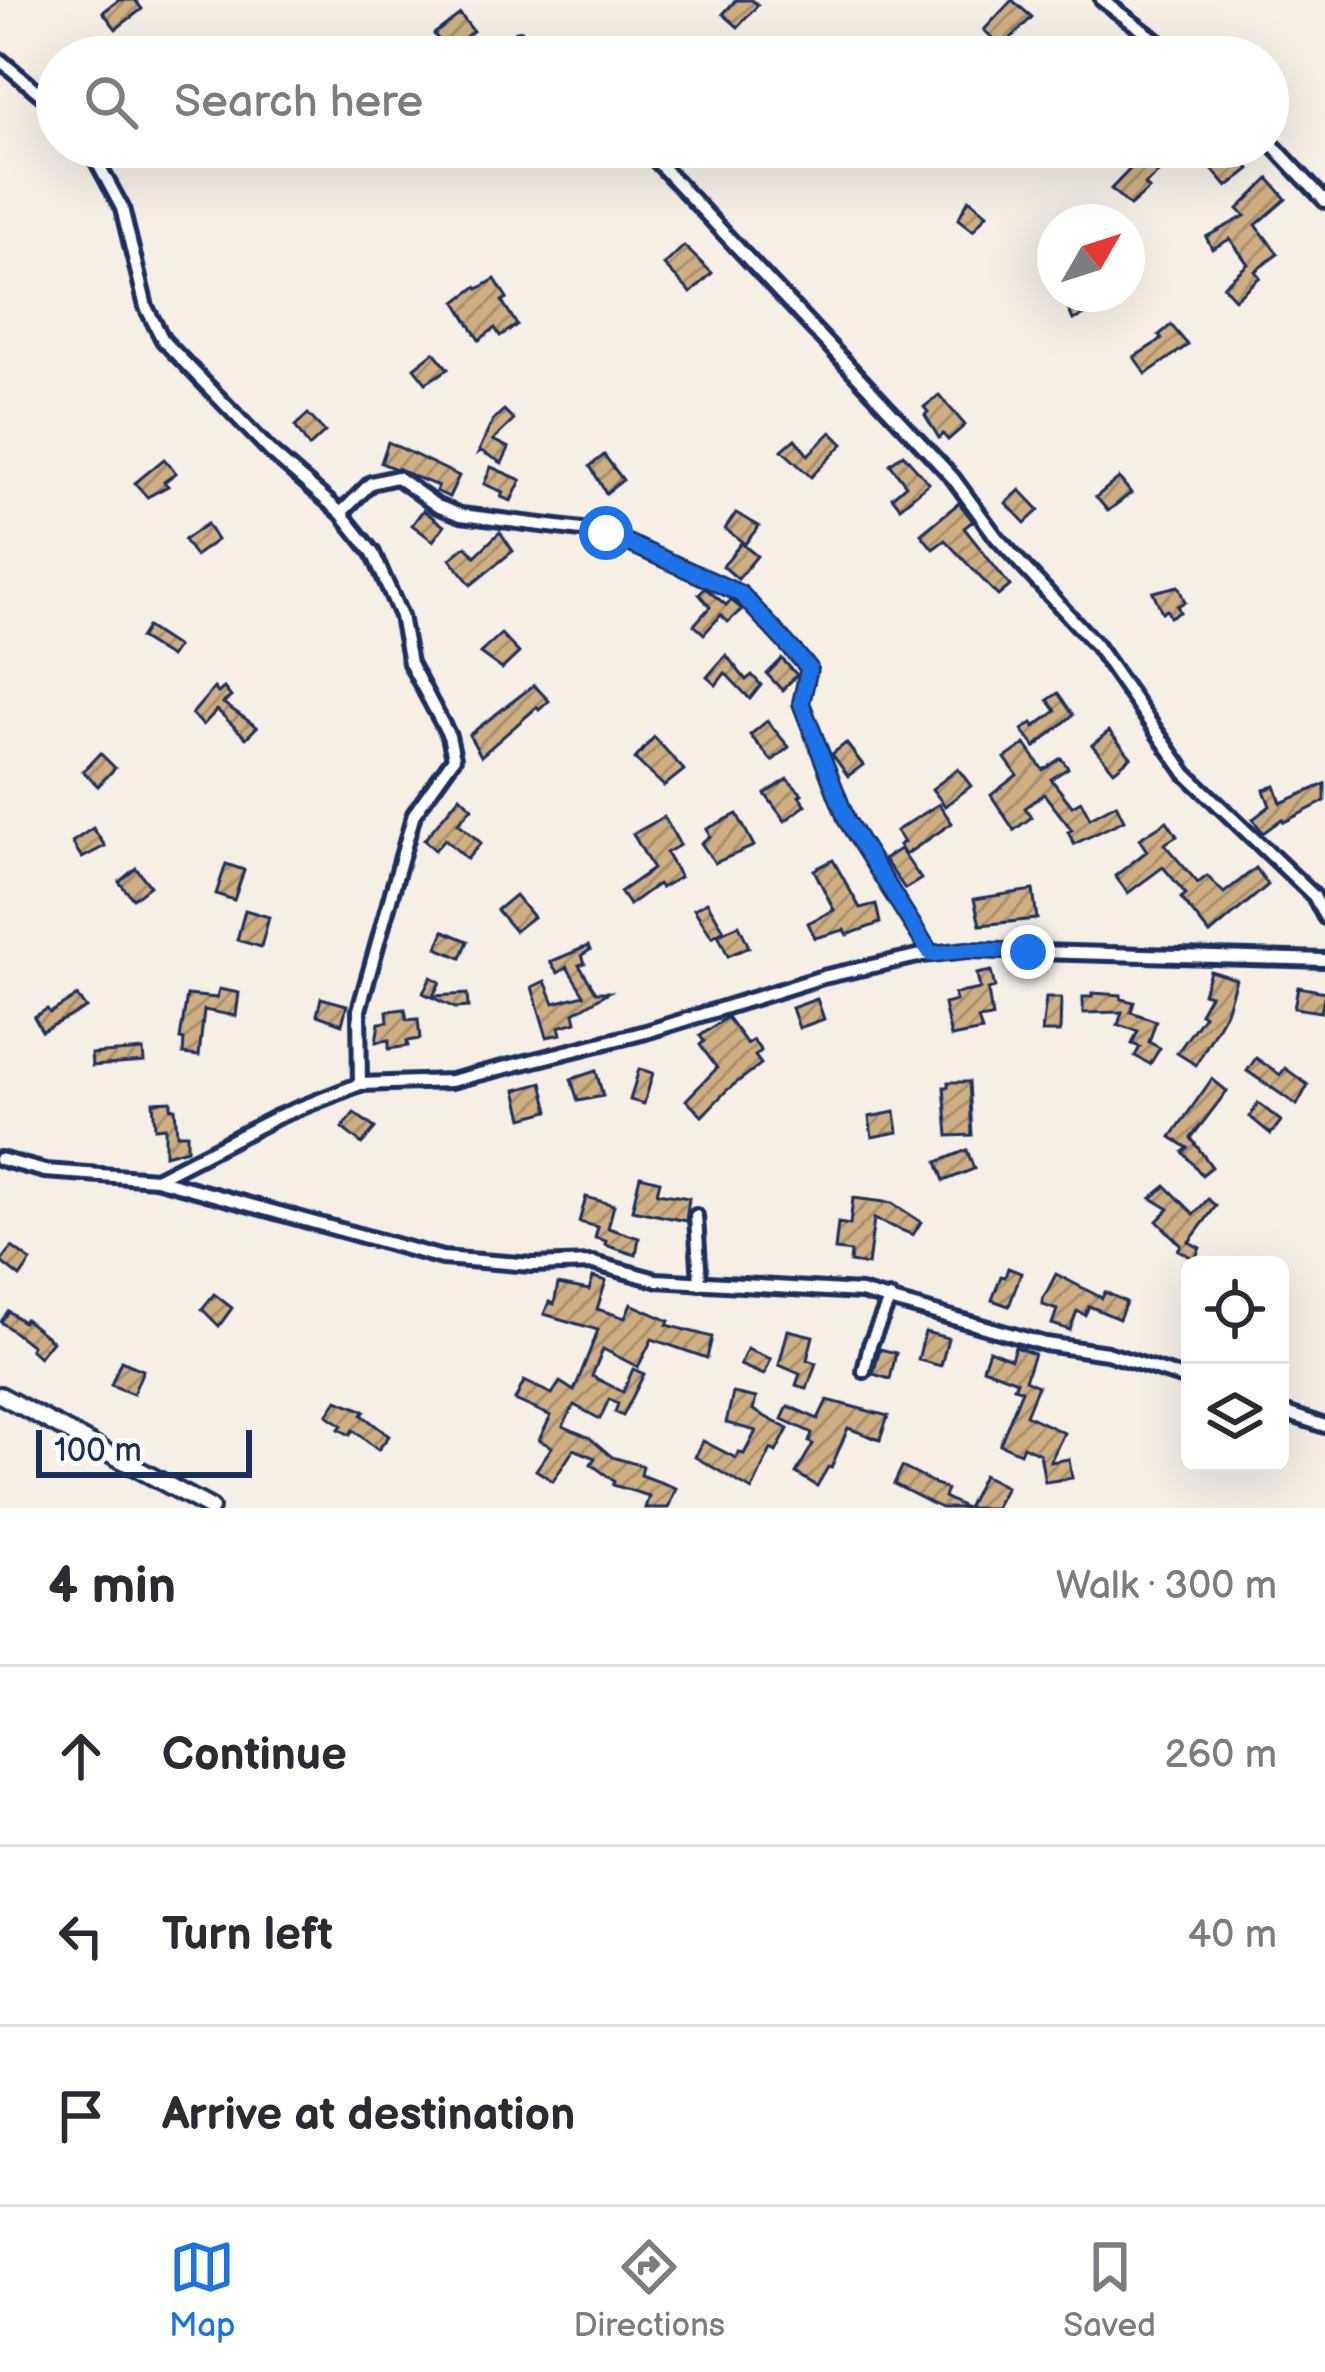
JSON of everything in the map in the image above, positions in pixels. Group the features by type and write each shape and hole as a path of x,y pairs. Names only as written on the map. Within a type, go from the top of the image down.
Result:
{"street":[{"path":"1102,0 1151,36"},
{"path":"0,60 36,90"},
{"path":"1289,163 1325,202"},
{"path":"100,168 122,208 146,308 163,340 272,454 340,513 373,554 401,616 410,663 449,736 454,758 414,814 358,1010 360,1084"},
{"path":"663,168 953,478 997,538 1096,645 1186,774 1314,896 1325,916"},
{"path":"340,513 371,483 398,477 437,506 460,515 606,533 741,594 809,668 801,703 847,821 931,954"},
{"path":"156,1179 277,1117 360,1084 451,1081 646,1032 823,977 931,954 968,950 1325,960"},
{"path":"0,1159 45,1171 156,1179 442,1258 532,1265 593,1263 656,1280 861,1292 1045,1344 1107,1353 1181,1377"},
{"path":"696,1216 700,1283"},
{"path":"864,1371 890,1298"},
{"path":"0,1395 211,1508"},
{"path":"1289,1414 1325,1426"}],"building":[{"path":"119,0 135,0 142,9 116,29 103,12"},
{"path":"736,0 758,5 738,27 723,14"},
{"path":"1012,0 1032,17 1013,36 990,36 984,30"},
{"path":"460,14 473,31 466,36 434,34"},
{"path":"1131,168 1153,168 1158,173 1145,185 1149,189 1128,204 1111,189"},
{"path":"1211,168 1250,169 1227,187"},
{"path":"1269,179 1286,199 1256,225 1278,254 1255,271 1260,277 1235,299 1223,286 1248,264 1230,239 1212,249 1206,237 1245,216 1238,209"},
{"path":"969,199 987,214 973,231 958,219"},
{"path":"684,246 712,273 691,293 664,265"},
{"path":"495,279 517,325 500,336 495,328 479,340 456,302"},
{"path":"1070,312 1093,312 1073,320"},
{"path":"1171,325 1188,345 1146,374 1134,357 1162,339 1159,335"},
{"path":"434,352 448,369 426,383 414,368"},
{"path":"939,395 965,425 948,440 943,434 939,438 925,415 924,407"},
{"path":"504,410 514,420 493,440 509,448 502,463 478,453 493,420"},
{"path":"308,414 325,432 309,447 295,426"},
{"path":"831,432 843,444 811,477 782,450 795,439 808,455"},
{"path":"388,442 459,476 449,497 436,491 438,486 381,463"},
{"path":"903,454 929,483 900,507 892,497 906,485 890,464"},
{"path":"604,455 623,480 606,493 590,466"},
{"path":"164,459 176,473 164,482 168,486 147,497 135,483"},
{"path":"491,467 521,480 511,501 484,484"},
{"path":"1119,478 1131,493 1108,511 1096,497"},
{"path":"1020,490 1039,510 1025,523 1006,503"},
{"path":"959,503 973,521 964,528 1010,586 998,596 945,540 933,549 921,534"},
{"path":"423,510 444,526 433,541 412,525"},
{"path":"736,513 759,526 745,544 725,529"},
{"path":"207,524 217,540 195,556 184,540"},
{"path":"500,532 513,551 471,585 450,559 466,546 475,556"},
{"path":"741,543 757,556 738,579 723,566"},
{"path":"1178,586 1185,602 1170,617 1167,610 1162,612 1153,592"},
{"path":"705,588 726,605 731,600 742,609 728,622 721,615 704,634 694,625 710,607 699,594"},
{"path":"147,627 177,647 170,657 140,638"},
{"path":"501,634 519,653 502,669 480,653"},
{"path":"726,655 746,680 752,675 761,685 750,699 725,673 716,685 707,677"},
{"path":"782,659 797,675 782,690 767,674"},
{"path":"534,685 549,701 481,756 469,735"},
{"path":"214,688 218,693 224,688 231,697 223,703 257,727 246,738 217,710 203,725 192,714"},
{"path":"1058,693 1073,715 1035,747 1022,730 1056,711 1048,700"},
{"path":"767,721 789,747 772,761 750,735"},
{"path":"1109,731 1131,757 1114,771 1092,745"},
{"path":"654,737 684,770 664,786 635,759"},
{"path":"846,743 863,765 848,776 832,754"},
{"path":"1025,744 1043,770 1061,758 1068,768 1051,779 1072,806 1081,801 1090,818 1116,804 1124,820 1074,844 1068,832 1072,830 1044,794 1025,808 1032,817 1014,830 991,795 1017,775 1005,758"},
{"path":"100,753 115,768 98,786 83,771"},
{"path":"958,769 971,786 945,806 932,789"},
{"path":"787,779 806,805 785,821 765,794"},
{"path":"1325,784 1325,801 1282,819 1263,833 1253,819 1270,806 1264,790 1275,786 1281,803"},
{"path":"460,796 472,808 458,823 481,843 467,859 445,839 435,850 424,840"},
{"path":"939,804 952,823 905,855 899,845 904,842 896,831"},
{"path":"737,814 754,846 715,863 701,843 710,836 707,829"},
{"path":"664,817 680,845 666,853 680,877 661,888 658,884 629,905 620,892 653,869 633,834"},
{"path":"1167,821 1177,836 1164,844 1198,883 1207,876 1224,893 1256,868 1268,885 1210,934 1163,867 1128,893 1115,876 1147,851 1139,839"},
{"path":"93,828 105,846 82,858 72,842"},
{"path":"900,849 921,879 905,889 884,859"},
{"path":"833,860 860,908 876,904 880,923 847,935 844,930 815,938 808,923 834,910 814,870"},
{"path":"226,864 244,870 234,900 216,894"},
{"path":"136,868 150,886 133,899 119,882"},
{"path":"1033,890 1037,919 980,925 974,899"},
{"path":"515,895 533,917 515,931 497,910"},
{"path":"707,902 724,930 712,937 694,909"},
{"path":"245,910 269,917 261,947 237,940"},
{"path":"739,925 749,947 728,956 718,934"},
{"path":"444,931 468,941 461,958 437,948"},
{"path":"588,946 590,950 582,955 585,963 579,965 596,992 609,992 574,1013 576,1022 559,1027 561,1034 547,1037 532,987 545,981 554,1003 584,995 567,967 558,973 550,962"},
{"path":"991,971 995,988 988,990 992,1017 978,1019 982,1031 951,1037 944,1004 956,1001 954,994 980,989 977,974"},
{"path":"1210,971 1236,979 1226,1012 1196,1065 1177,1053 1204,1015 1200,1013 1210,995 1203,993"},
{"path":"431,977 440,982 433,996 467,994 468,1007 455,1008 423,993"},
{"path":"1298,987 1325,992 1321,1012 1294,1008"},
{"path":"219,989 239,993 236,1016 204,1010 199,1056 183,1054 184,1040 180,1039 187,995 217,998"},
{"path":"1092,993 1121,995 1134,1002 1131,1012 1156,1021 1149,1042 1160,1048 1150,1064 1135,1056 1140,1047 1132,1044 1138,1031 1118,1025 1122,1012 1083,1013 1083,997 1092,997"},
{"path":"77,996 86,1008 42,1031 34,1017"},
{"path":"321,998 347,1005 342,1024 317,1015"},
{"path":"1046,998 1061,998 1060,1032 1042,1032"},
{"path":"817,999 824,1019 799,1028 792,1008"},
{"path":"405,1009 407,1020 418,1019 420,1039 389,1049 389,1040 376,1042 379,1023 388,1022 387,1011"},
{"path":"727,1017 747,1044 753,1040 761,1051 755,1056 761,1064 702,1116 686,1100 717,1068 700,1045 704,1041 700,1036"},
{"path":"143,1050 144,1062 92,1066 91,1054"},
{"path":"1256,1058 1280,1075 1285,1068 1308,1085 1297,1105 1247,1071"},
{"path":"639,1069 653,1073 644,1104 630,1100"},
{"path":"596,1071 603,1096 578,1101 571,1079"},
{"path":"1212,1079 1227,1091 1191,1138 1212,1167 1202,1175 1183,1152 1188,1148 1171,1137"},
{"path":"948,1082 969,1082 972,1135 948,1136 944,1087"},
{"path":"542,1083 549,1111 523,1118 516,1090"},
{"path":"171,1101 177,1134 187,1134 187,1149 165,1155 165,1127 155,1128 153,1102"},
{"path":"1258,1103 1281,1121 1271,1134 1250,1117"},
{"path":"895,1112 898,1132 872,1137 869,1117"},
{"path":"354,1113 375,1128 362,1144 342,1128"},
{"path":"967,1150 974,1169 944,1181 937,1162"},
{"path":"640,1176 660,1181 657,1193 689,1198 686,1221 632,1210"},
{"path":"1166,1186 1194,1214 1208,1199 1216,1206 1189,1242 1200,1248 1196,1256 1178,1250 1181,1245 1157,1221 1169,1209 1151,1198"},
{"path":"586,1197 614,1205 608,1228 639,1238 636,1255 605,1245 606,1241 595,1238 598,1227 579,1222"},
{"path":"853,1198 892,1203 921,1222 913,1235 874,1219 868,1265 850,1262 851,1252 835,1250 838,1223 850,1225"},
{"path":"12,1247 31,1261 20,1277 1,1262"},
{"path":"1008,1268 1021,1273 1009,1306 992,1300"},
{"path":"1056,1274 1102,1298 1105,1292 1126,1302 1119,1319 1089,1306 1085,1315 1077,1311 1070,1330 1052,1324 1057,1310 1043,1305 1043,1299"},
{"path":"593,1277 606,1281 597,1309 625,1318 631,1304 669,1321 667,1325 712,1337 707,1358 652,1339 638,1367 603,1349 592,1376 623,1392 633,1369 644,1374 623,1416 615,1412 618,1404 609,1399 600,1419 574,1405 563,1426 590,1438 612,1457 643,1466 641,1475 676,1488 668,1508 645,1508 649,1496 613,1485 591,1464 595,1458 574,1449 553,1481 536,1470 552,1447 539,1440 551,1416 515,1400 524,1381 552,1394 560,1382 574,1391 598,1330 544,1314 549,1302 554,1304 558,1284 589,1290"},
{"path":"214,1294 232,1308 219,1326 202,1309"},
{"path":"8,1311 52,1341 39,1357 1,1322"},
{"path":"788,1330 813,1336 807,1360 816,1363 807,1389 796,1385 800,1374 779,1365"},
{"path":"925,1332 948,1338 941,1366 918,1360"},
{"path":"1015,1347 1034,1354 1025,1380 1038,1386 1026,1415 1064,1433 1050,1462 1069,1459 1072,1478 1045,1482 1040,1454 1023,1446 1020,1453 1000,1444 1022,1390 1014,1387 1017,1381 983,1368 989,1350 1011,1359"},
{"path":"747,1349 771,1359 764,1375 740,1365"},
{"path":"880,1349 896,1353 890,1379 873,1374"},
{"path":"121,1361 143,1370 133,1394 111,1385"},
{"path":"733,1393 756,1398 753,1410 788,1429 776,1452 771,1449 752,1490 695,1457 703,1441 736,1458 739,1452 744,1454 756,1431 726,1423"},
{"path":"337,1400 365,1411 362,1415 389,1436 378,1450 353,1430 350,1435 339,1429 342,1425 327,1415"},
{"path":"827,1400 888,1416 880,1440 848,1428 831,1468 817,1486 796,1473 813,1444 809,1442 812,1433 782,1419 788,1406 818,1419"},
{"path":"902,1467 947,1490 944,1497 966,1508 941,1508 894,1484"},
{"path":"983,1475 1006,1487 995,1508 967,1508"}],"route":[{"path":"606,533 741,594 809,668 801,703 847,821 931,954 1028,952"}]}
